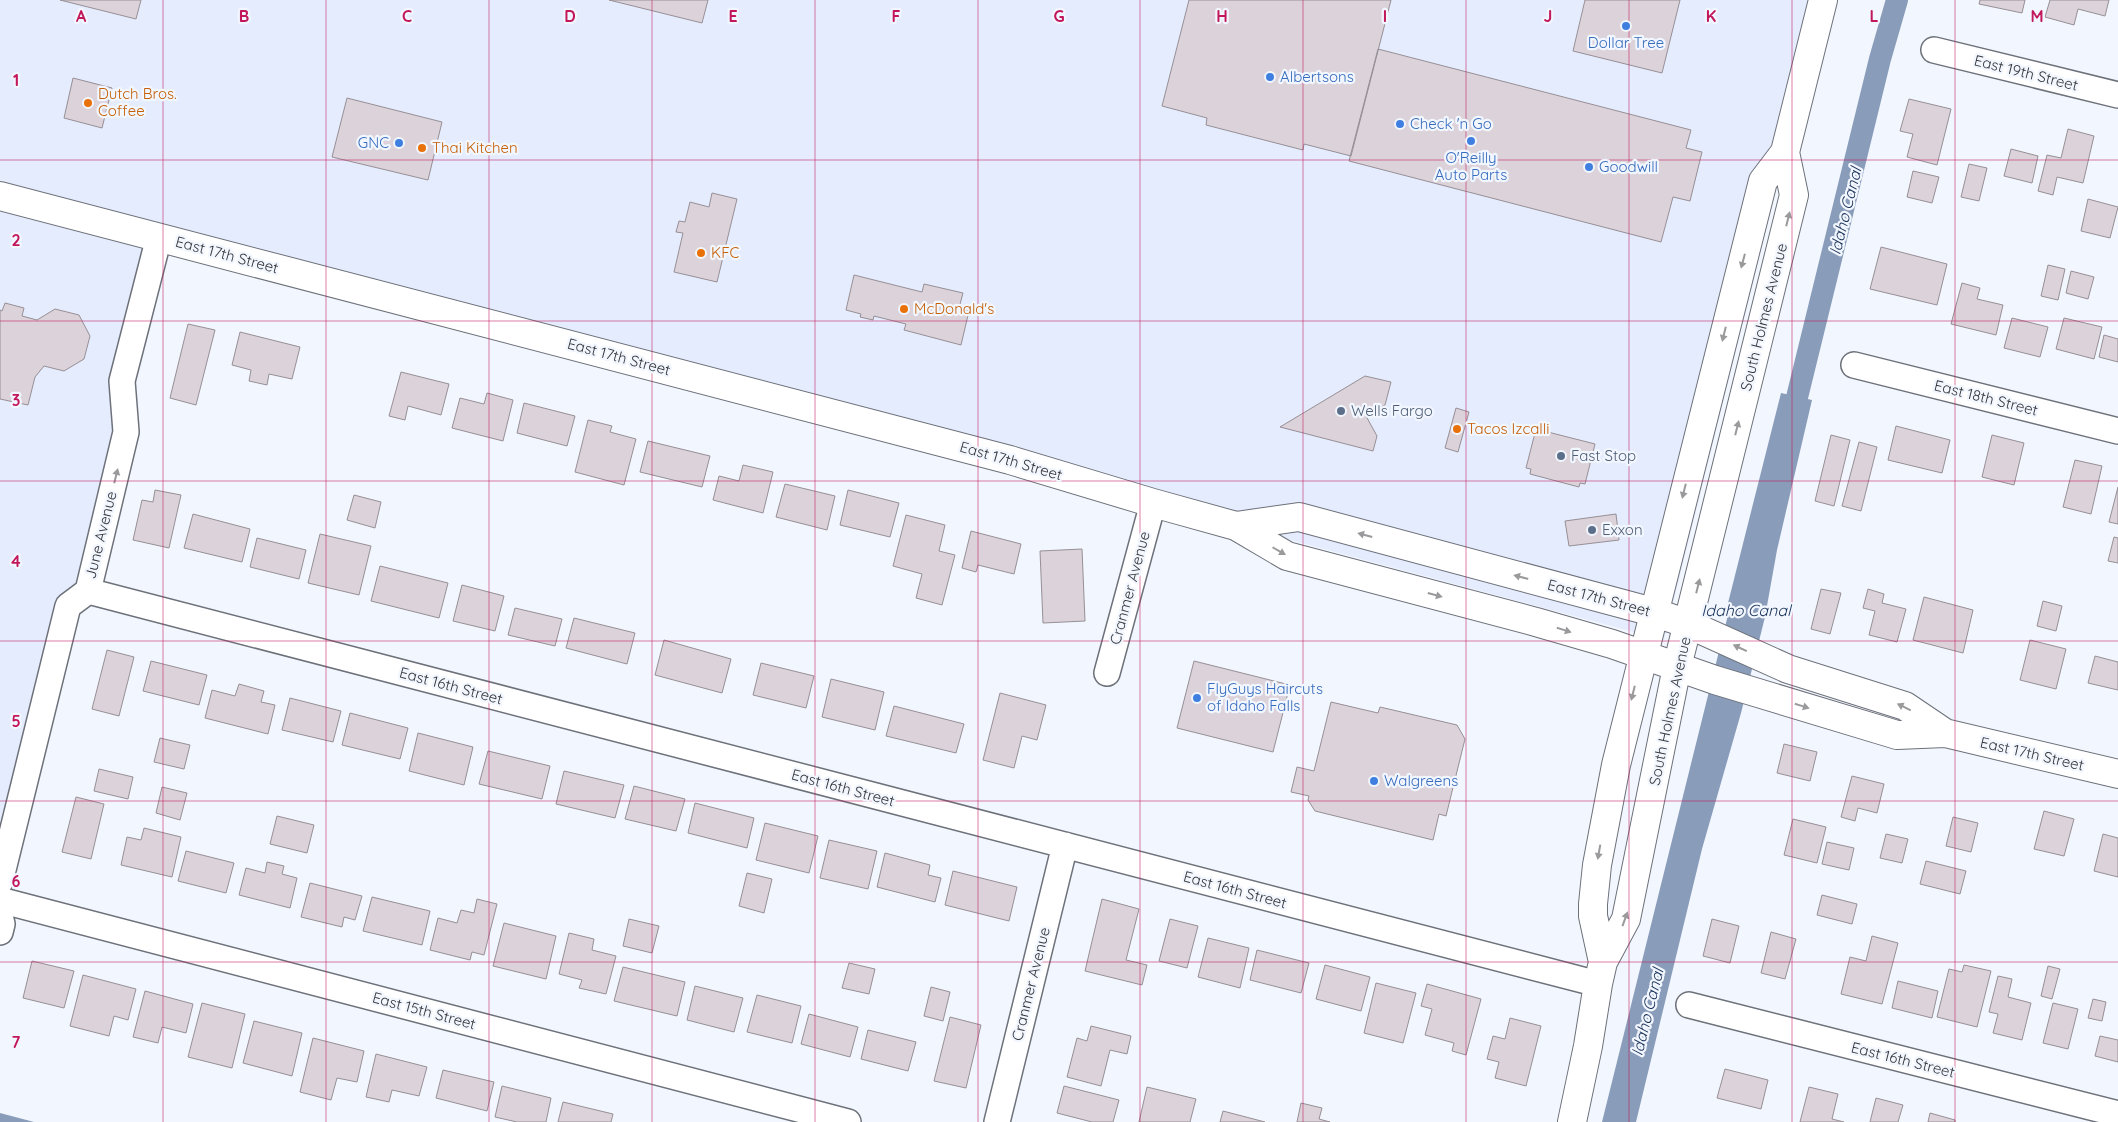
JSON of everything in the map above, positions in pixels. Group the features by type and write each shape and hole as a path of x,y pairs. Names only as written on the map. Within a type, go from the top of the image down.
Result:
{"main road":[{"name":"South Holmes Avenue","path":"1572,1122 1588,1046 1600,973 1593,916 1597,865 1616,765 1763,181 1785,152 1822,0"},
{"name":"South Holmes Avenue","path":"1600,973 1626,919 1678,667 1794,195 1785,152"},
{"name":"East 17th Street","path":"0,196 1010,460 1236,526 1287,556 1536,622 1643,655 1715,680 1897,735 1946,733 2118,774"},
{"name":"East 17th Street","path":"1236,526 1299,517 1653,612 1688,624 1788,669 1905,706 1946,733"}],"street":[{"name":"East 19th Street","path":"1934,50 2118,95"},
{"name":"June Avenue","path":"0,882 68,606 88,591 126,432 122,380 159,237"},
{"name":"East 18th Street","path":"1854,365 2118,431"},
{"name":"Cranmer Avenue","path":"1108,673 1153,503"},
{"name":"East 16th Street","path":"88,591 1066,846 1600,973"},
{"name":"Cranmer Avenue","path":"997,1122 1066,846"},
{"name":"East 15th Street","path":"0,900 848,1122"},
{"path":"0,916 2,924 0,932"},
{"name":"East 16th Street","path":"1689,1005 2118,1114"}],"shaded area":[{"path":"0,0 1823,0 1664,640 159,237 88,591 68,606 0,882"}],"water":[{"name":"Idaho Canal","path":"1781,393 1812,400 1777,550 1765,617 1741,713 1702,849 1636,1122 1602,1122 1727,619 1726,611"},
{"path":"0,1113 34,1122 0,1122"}],"building":[{"path":"60,0 141,0 136,19"},
{"path":"609,0 708,0 702,23"},
{"name":"Albertsons","path":"1189,0 1391,0 1351,156 1304,144 1303,150 1206,125 1207,118 1162,106"},
{"name":"Dollar Tree","path":"1585,0 1680,0 1662,73 1573,51"},
{"path":"1980,0 2025,0 2022,13 1979,4"},
{"path":"2050,0 2109,0 2105,16 2078,9 2074,25 2045,17"},
{"path":"1378,49 1691,130 1686,148 1702,152 1690,201 1673,197 1661,242 1349,161"},
{"name":"Dutch Bros. Coffee","path":"73,78 112,88 102,128 64,118"},
{"path":"347,98 442,122 428,180 332,157"},
{"path":"1909,99 1951,109 1937,165 1907,157 1913,134 1900,131"},
{"path":"2068,129 2094,136 2083,183 2057,177 2053,195 2038,191 2047,155 2061,158"},
{"path":"2011,149 2038,156 2032,183 2004,176"},
{"path":"1969,164 1987,168 1979,201 1961,197"},
{"path":"1913,171 1939,177 1932,203 1907,197"},
{"name":"KFC","path":"712,193 737,199 717,282 674,272 683,233 676,232 679,221 685,222 690,202 709,207"},
{"path":"2088,199 2118,207 2110,238 2081,231"},
{"path":"1881,247 1947,264 1937,305 1870,289"},
{"path":"2048,265 2065,269 2058,300 2041,296"},
{"path":"2071,271 2094,277 2088,299 2066,293"},
{"name":"McDonald's","path":"854,275 922,292 924,284 963,293 959,308 969,311 961,345 904,330 906,324 874,316 873,320 860,317 861,314 846,310"},
{"path":"1962,283 1980,288 1977,299 2003,305 1996,335 1951,324"},
{"path":"5,303 24,308 22,316 37,320 55,309 79,315 90,336 84,359 64,371 44,366 35,377 28,405 0,399 0,310 2,311"},
{"path":"2012,318 2048,327 2040,357 2004,348"},
{"path":"2064,318 2102,327 2094,359 2056,349"},
{"path":"188,324 215,330 196,405 170,398"},
{"path":"240,332 300,347 292,379 269,374 267,385 249,381 251,370 232,365"},
{"path":"2104,335 2118,339 2118,362 2099,357"},
{"path":"401,372 449,384 441,415 408,406 405,420 389,416"},
{"name":"Wells Fargo","path":"1365,376 1391,382 1385,405 1366,416 1377,436 1373,451 1280,427"},
{"path":"487,393 513,400 503,441 452,428 460,398 484,404"},
{"path":"524,403 575,416 567,446 517,433"},
{"path":"1456,408 1469,412 1458,452 1445,448"},
{"path":"588,420 612,426 610,432 636,439 624,485 575,472"},
{"path":"1896,426 1950,440 1942,473 1888,460"},
{"name":"Fast Stop","path":"1536,429 1595,444 1585,484 1580,483 1579,487 1530,474 1531,469 1526,468"},
{"path":"1831,435 1850,440 1834,506 1815,501"},
{"path":"1992,435 2024,443 2014,485 1982,477"},
{"path":"648,441 710,456 702,487 640,472"},
{"path":"1859,442 1877,447 1861,511 1842,506"},
{"path":"2075,460 2102,466 2091,514 2063,507"},
{"path":"743,465 773,472 763,513 713,500 719,476 739,481"},
{"path":"785,484 835,496 827,530 776,517"},
{"path":"2118,487 2118,524 2109,522"},
{"path":"155,490 181,495 169,548 133,540 142,500 153,502"},
{"path":"848,490 899,503 890,537 840,525"},
{"path":"354,495 381,502 375,528 347,520"},
{"path":"193,514 250,529 242,562 184,548"},
{"name":"Exxon","path":"1616,514 1619,540 1569,546 1565,521"},
{"path":"906,515 945,525 939,551 955,555 942,605 916,598 922,574 893,566"},
{"path":"971,531 1021,544 1014,574 978,565 976,572 962,568"},
{"path":"320,534 371,546 359,595 308,583"},
{"path":"2114,537 2118,538 2118,563 2108,561"},
{"path":"257,538 306,550 299,579 250,567"},
{"path":"1082,549 1085,621 1043,623 1040,551"},
{"path":"380,566 448,583 439,618 371,601"},
{"path":"462,585 504,596 495,631 453,621"},
{"path":"1821,589 1841,593 1830,634 1811,629"},
{"path":"1868,589 1884,594 1882,603 1906,609 1897,642 1869,635 1875,611 1863,608"},
{"path":"1924,597 1973,610 1963,653 1913,640"},
{"path":"2043,601 2062,606 2056,631 2037,626"},
{"path":"515,608 562,619 555,646 508,635"},
{"path":"574,618 635,633 627,664 566,648"},
{"path":"664,640 731,659 722,693 655,675"},
{"path":"2030,640 2066,649 2056,689 2020,680"},
{"path":"107,650 134,657 119,716 92,709"},
{"path":"2095,656 2118,662 2118,690 2088,683"},
{"path":"151,661 207,675 199,705 143,691"},
{"path":"1194,661 1290,685 1273,752 1177,728"},
{"path":"761,663 814,676 806,708 753,695"},
{"path":"831,679 884,692 875,730 822,717"},
{"path":"239,684 264,691 261,702 275,705 268,734 205,718 212,690 235,696"},
{"path":"1000,693 1046,705 1037,740 1022,736 1014,768 983,760"},
{"path":"290,698 341,711 333,742 282,730"},
{"name":"Walgreens","path":"1331,702 1378,713 1380,707 1457,725 1465,739 1446,816 1439,814 1433,840 1315,811 1308,800 1309,796 1291,792 1297,767 1314,771"},
{"path":"894,706 964,724 956,753 886,736"},
{"path":"350,713 408,728 400,759 342,745"},
{"path":"418,733 473,747 464,785 409,771"},
{"path":"160,738 190,745 184,769 154,762"},
{"path":"1784,744 1817,752 1810,781 1777,773"},
{"path":"488,751 550,766 542,799 479,784"},
{"path":"99,769 133,777 128,799 94,791"},
{"path":"564,771 624,785 615,818 556,804"},
{"path":"1852,776 1884,784 1877,813 1858,808 1855,821 1841,817"},
{"path":"634,786 685,799 676,831 625,819"},
{"path":"162,787 187,793 180,820 156,813"},
{"path":"76,797 104,804 91,859 62,852"},
{"path":"695,803 754,818 747,848 688,833"},
{"path":"2044,811 2074,819 2064,856 2034,849"},
{"path":"277,816 314,825 307,853 270,844"},
{"path":"1953,817 1978,823 1971,852 1946,846"},
{"path":"1793,819 1826,827 1817,863 1784,855"},
{"path":"765,823 818,836 809,873 756,860"},
{"path":"144,828 181,837 172,877 121,865 127,837 141,840"},
{"path":"1886,834 1908,839 1902,863 1880,858"},
{"path":"2103,834 2118,838 2118,877 2094,871"},
{"path":"829,840 877,851 868,889 820,878"},
{"path":"1827,842 1854,848 1849,870 1822,864"},
{"path":"186,851 234,863 226,893 178,881"},
{"path":"885,853 930,865 928,875 941,878 935,902 877,887"},
{"path":"1926,861 1966,871 1960,894 1920,884"},
{"path":"267,862 284,866 282,874 297,878 290,908 239,895 246,868 265,873"},
{"path":"953,871 1017,887 1009,921 945,905"},
{"path":"747,873 772,879 764,913 739,906"},
{"path":"310,883 362,896 355,920 344,917 342,927 301,917"},
{"path":"1822,895 1857,904 1852,924 1817,915"},
{"path":"372,897 430,911 422,945 363,931"},
{"path":"477,899 497,904 484,955 472,952 470,960 430,950 438,918 457,923 461,910 474,913"},
{"path":"1102,899 1139,909 1126,960 1147,965 1142,985 1085,971"},
{"path":"629,919 659,926 652,953 623,946"},
{"path":"1170,919 1198,926 1187,968 1159,961"},
{"path":"1712,919 1739,926 1730,963 1703,956"},
{"path":"504,923 556,936 546,979 493,966"},
{"path":"1771,932 1796,939 1785,979 1761,973"},
{"path":"569,933 594,939 592,950 616,956 606,994 579,988 582,980 559,974"},
{"path":"1872,936 1898,943 1882,1004 1841,994 1850,957 1866,961"},
{"path":"1208,938 1249,948 1240,988 1198,977"},
{"path":"1257,950 1309,963 1301,993 1250,980"},
{"path":"32,961 74,971 64,1008 23,998"},
{"path":"849,963 875,969 869,994 842,988"},
{"path":"1325,965 1370,977 1361,1011 1316,999"},
{"path":"1964,965 1991,971 1977,1027 1937,1017 1949,969 1962,972"},
{"path":"2048,966 2060,969 2052,999 2041,996"},
{"path":"623,967 685,982 677,1016 614,1001"},
{"path":"83,975 136,989 128,1020 114,1016 109,1036 70,1026"},
{"path":"1998,976 2012,979 2008,997 2031,1003 2022,1040 1993,1033 1998,1014 1989,1012"},
{"path":"1898,981 1938,991 1932,1018 1892,1008"},
{"path":"1376,983 1416,993 1403,1043 1364,1033"},
{"path":"1427,984 1481,999 1466,1055 1452,1051 1454,1043 1425,1035 1432,1009 1421,1006"},
{"path":"695,986 743,998 734,1032 687,1020"},
{"path":"931,987 950,992 943,1021 924,1016"},
{"path":"145,991 193,1004 186,1033 162,1027 158,1043 133,1037"},
{"path":"757,995 801,1006 792,1043 747,1032"},
{"path":"2093,999 2106,1002 2102,1021 2088,1018"},
{"path":"202,1003 245,1014 232,1068 188,1057"},
{"path":"2053,1003 2078,1009 2068,1049 2043,1043"},
{"path":"809,1014 858,1027 850,1057 801,1044"},
{"path":"950,1017 981,1025 966,1088 934,1081"},
{"path":"1510,1018 1541,1026 1526,1086 1495,1078 1499,1062 1487,1059 1493,1036 1505,1039"},
{"path":"254,1021 302,1033 292,1076 243,1063"},
{"path":"1091,1026 1131,1036 1127,1054 1110,1050 1101,1086 1067,1077 1077,1038 1087,1041"},
{"path":"868,1030 916,1042 908,1071 861,1059"},
{"path":"2100,1036 2118,1040 2118,1062 2095,1056"},
{"path":"313,1038 364,1051 357,1082 337,1078 331,1100 300,1092"},
{"path":"376,1054 427,1067 419,1096 392,1090 389,1102 366,1097"},
{"path":"1725,1069 1768,1080 1761,1109 1717,1098"},
{"path":"443,1070 494,1082 487,1111 436,1098"},
{"path":"502,1086 551,1098 546,1122 517,1122 495,1117"},
{"path":"1064,1086 1119,1100 1113,1122 1092,1122 1057,1113"},
{"path":"1147,1087 1196,1099 1190,1122 1139,1122"},
{"path":"1809,1087 1838,1094 1832,1119 1844,1122 1800,1122"},
{"path":"1876,1098 1903,1105 1898,1122 1870,1122"},
{"path":"563,1102 613,1114 611,1122 558,1122"},
{"path":"1301,1103 1322,1108 1319,1119 1330,1122 1297,1122"},
{"path":"1223,1111 1265,1122 1220,1122"},
{"path":"1930,1113 1955,1120 1955,1122 1928,1122"}],"waterway":[{"name":"Idaho Canal","path":"1790,426 1880,59 1897,0"}],"place":[{"name":"Dollar Tree","path":"1626,26"},
{"name":"Albertsons","path":"1270,77"},
{"name":"Dutch Bros. Coffee","path":"88,103"},
{"name":"Check 'n Go","path":"1400,124"},
{"name":"O'Reilly Auto Parts","path":"1471,141"},
{"name":"GNC","path":"399,143"},
{"name":"Thai Kitchen","path":"422,148"},
{"name":"Goodwill","path":"1589,167"},
{"name":"KFC","path":"701,253"},
{"name":"McDonald's","path":"904,309"},
{"name":"Wells Fargo","path":"1341,411"},
{"name":"Tacos Izcalli","path":"1457,429"},
{"name":"Fast Stop","path":"1561,456"},
{"name":"Exxon","path":"1592,530"},
{"name":"FlyGuys Haircuts of Idaho Falls","path":"1197,698"},
{"name":"Walgreens","path":"1374,781"}]}
